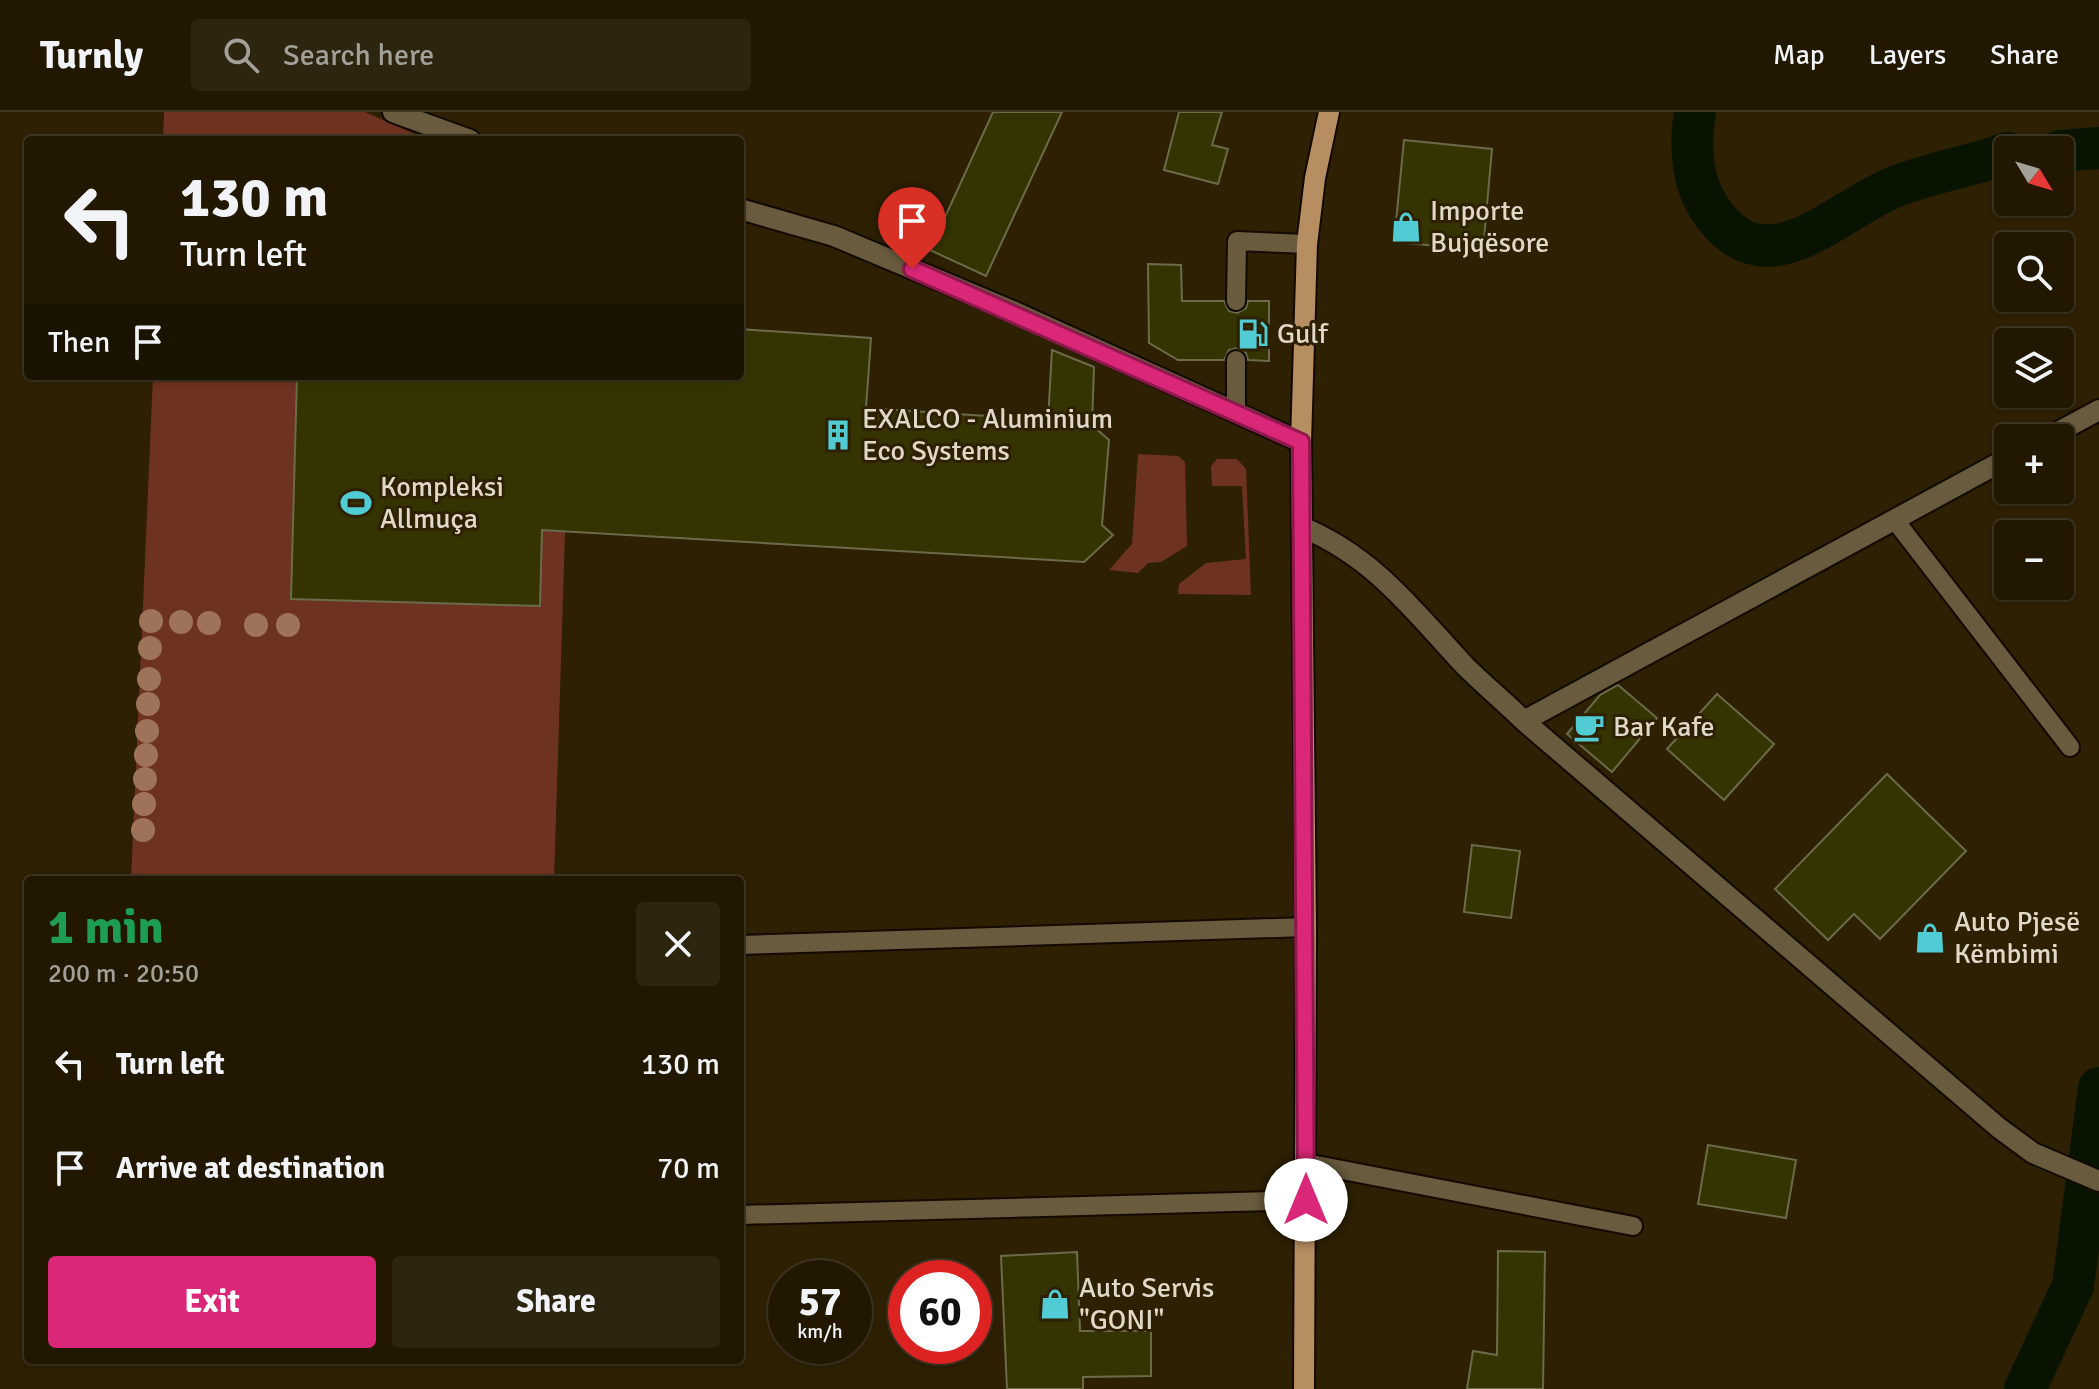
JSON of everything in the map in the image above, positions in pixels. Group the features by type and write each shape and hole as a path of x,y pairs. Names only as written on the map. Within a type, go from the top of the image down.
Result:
{"main road":[{"path":"1304,1389 1306,927 1301,442 1307,244 1315,178 1329,112"}],"street":[{"path":"393,112 459,136"},
{"path":"744,210 834,236 1301,442"},
{"path":"2073,424 2099,410"},
{"path":"1524,721 1994,465"},
{"path":"1302,527 1336,541 1364,561 1524,721 1999,1128 2033,1153 2099,1181"}],"lane":[{"path":"1236,301 1237,241 1307,244"},
{"path":"1236,360 1236,412"},
{"path":"1894,519 2070,747"},
{"path":"744,945 1306,927"},
{"path":"1306,1163 1633,1226"},
{"path":"744,1215 1306,1200"}],"shaded area":[{"path":"164,112 365,112 419,136 163,136"},
{"name":"Kompleksi Allmuça","path":"153,380 570,380 554,876 131,876"},
{"path":"1138,454 1178,456 1185,462 1187,546 1161,562 1148,563 1138,573 1109,570 1132,544"},
{"path":"1217,459 1237,459 1246,469 1251,595 1178,594 1179,584 1206,563 1246,559 1242,486 1212,486 1211,466"}],"building":[{"path":"993,112 1062,112 986,276 930,250"},
{"path":"1179,112 1222,112 1212,145 1228,149 1218,184 1164,170"},
{"path":"1404,140 1492,149 1483,250 1394,242"},
{"path":"1148,264 1181,265 1182,301 1224,301 1229,311 1237,313 1246,308 1248,301 1269,301 1269,361 1248,360 1246,353 1237,348 1229,350 1224,360 1178,360 1149,343"},
{"path":"744,329 871,338 866,408 1048,420 1052,350 1094,367 1092,425 1109,440 1102,525 1113,535 1084,562 542,530 540,606 291,599 297,380 744,380"},
{"path":"1618,685 1657,718 1612,772 1567,734 1600,695"},
{"path":"1717,694 1774,744 1724,800 1667,749"},
{"path":"1887,774 1966,851 1880,939 1854,914 1828,940 1775,889"},
{"path":"1472,845 1520,851 1511,918 1464,912"},
{"path":"1708,1145 1796,1160 1786,1218 1698,1204"},
{"path":"1498,1251 1545,1252 1543,1389 1467,1389 1473,1351 1497,1355"},
{"path":"1077,1252 1080,1331 1151,1331 1151,1376 1083,1377 1083,1389 1007,1389 1001,1256"}],"waterway":[{"path":"1695,112 1692,139 1694,167 1701,193 1715,216 1736,236 1758,245 1781,244 1804,237 1897,186 1994,158"},
{"path":"2074,150 2099,148"},
{"path":"2025,1389 2073,1286 2099,1088"}],"place":[{"name":"Importe Bujqësore","path":"1406,227"},
{"name":"Gulf","path":"1253,334"},
{"name":"EXALCO - Aluminium Eco Systems","path":"838,435"},
{"name":"Kompleksi Allmuça","path":"356,503"},
{"name":"Bar Kafe","path":"1589,727"},
{"name":"Auto Pjesë Këmbimi","path":"1930,938"},
{"name":"Auto Servis \"GONI\"","path":"1055,1304"}],"route":[{"path":"912,269 1015,312 1301,442 1306,1200"}]}
